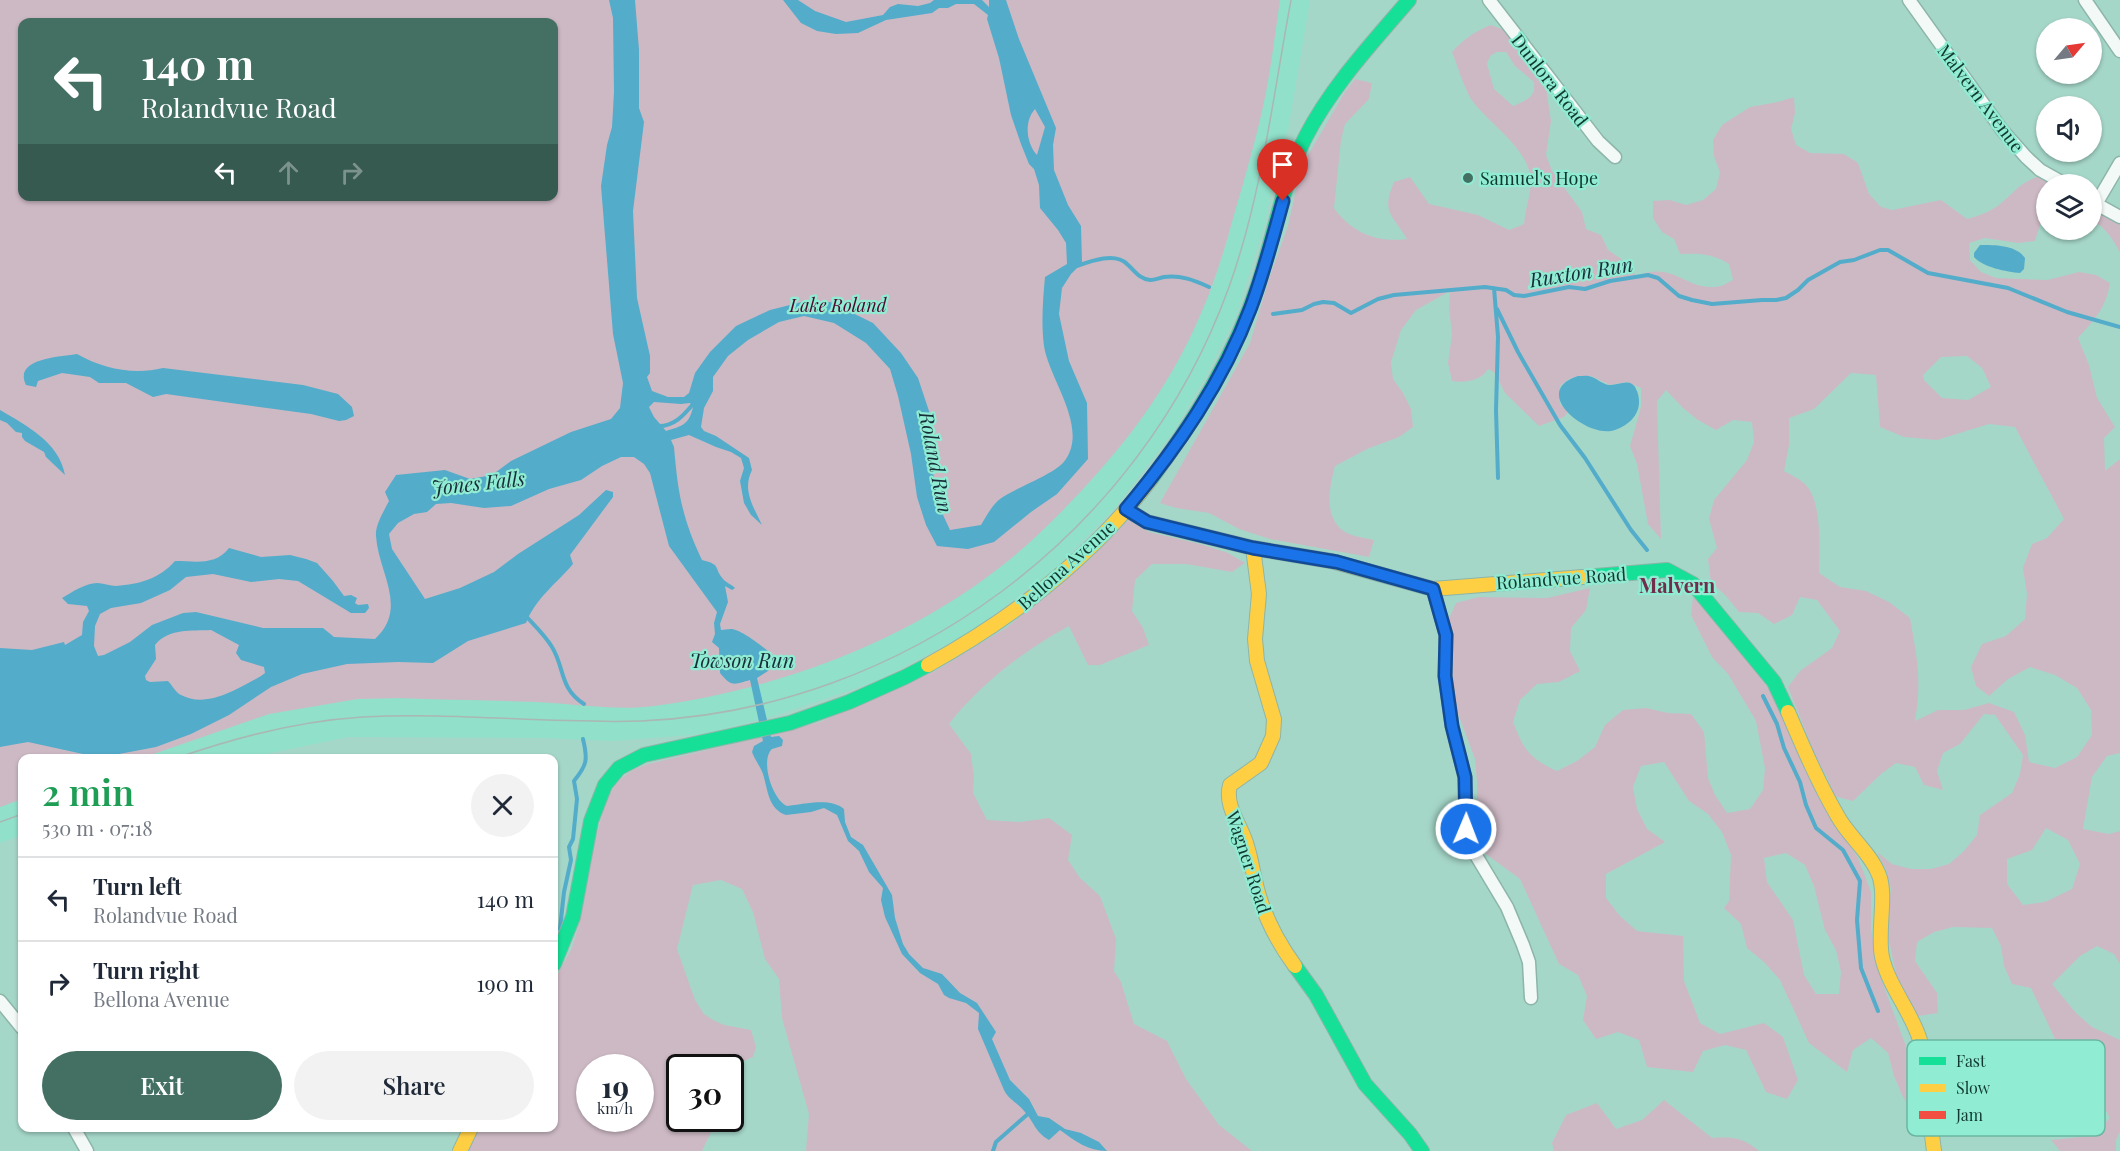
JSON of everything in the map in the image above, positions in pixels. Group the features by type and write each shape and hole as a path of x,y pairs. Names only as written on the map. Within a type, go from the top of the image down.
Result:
{"street":[{"name":"Bellona Avenue","path":"558,956 573,919 597,802 617,770 628,761 644,755 756,732 822,712 933,664 971,641 1049,585 1126,509 1162,465 1189,426 1235,346 1259,285 1296,158 1313,125 1341,82 1409,0"},
{"name":"Dunlora Road","path":"1489,0 1598,141 1615,157"},
{"name":"Malvern Avenue","path":"1909,0 2002,130 2026,157 2047,174"},
{"path":"2085,0 2120,51"},
{"path":"2102,189 2120,163"},
{"path":"2102,207 2120,217"},
{"name":"Rolandvue Road","path":"1126,509 1147,522 1253,548 1337,562 1433,589 1667,570 1693,584 1774,682 1817,778 1838,818 1855,838 1879,874 1882,886 1879,937 1882,956 1886,971 1916,1027 1920,1040"},
{"name":"Wagner Road","path":"1253,548 1259,594 1255,639 1257,662 1274,719 1273,736 1261,763 1230,785 1228,793 1230,805 1246,844 1259,896 1271,929 1316,995 1365,1084 1410,1134 1422,1151"},
{"path":"1433,589 1446,635 1445,676 1452,726 1465,777 1466,829 1471,848 1507,907 1522,945 1528,962 1531,998"},
{"path":"0,1001 18,1023"},
{"path":"76,1132 87,1151"},
{"path":"460,1151 469,1132"},
{"name":"Rolandvue Road","path":"1932,1136 1934,1151"}],"shaded area":[{"path":"1275,0 1310,0 1288,130 1279,152 1265,223 1237,313 1207,374 1174,431 1114,509 1057,567 971,632 877,681 777,715 704,734 612,741 543,738 348,737 266,754 141,754 256,716 359,699 412,698 651,706 679,702 761,683 833,659 907,627 968,590 1019,552 1090,482 1132,432 1156,397 1181,356 1213,285 1229,236"},
{"path":"18,800 18,836 0,843 0,807"}],"green space":[{"name":"Lake Roland","path":"0,0 1280,0 1266,90 1246,173 1209,293 1178,362 1124,442 1081,491 1024,548 962,595 922,619 836,659 791,675 700,699 626,708 520,701 357,699 269,714 153,754 18,754 18,800 0,807"},
{"path":"1491,25 1507,31 1529,58 1546,88 1551,121 1546,155 1552,171 1582,212 1586,229 1601,235 1608,250 1627,263 1636,276 1649,272 1669,273 1694,284 1715,287 1733,280 1729,264 1717,258 1706,255 1680,254 1674,239 1662,232 1653,218 1653,201 1670,200 1686,205 1703,200 1716,189 1720,173 1714,156 1713,140 1722,125 1750,107 1794,97 1795,113 1791,129 1796,145 1810,153 1844,154 1858,163 1869,194 1881,207 1892,210 1941,200 1967,219 1984,214 1999,205 2021,185 2036,177 2035,241 2018,243 1985,238 1969,243 1970,260 1981,272 1996,278 2047,280 2079,272 2096,275 2110,283 2103,306 2078,338 2089,365 2097,398 2115,427 2104,438 2105,471 2120,459 2120,753 2107,756 2092,777 2083,829 2109,834 2120,831 2120,964 2114,954 2097,946 2080,956 2052,984 2076,1013 2092,1027 2120,1040 2120,1131 2116,1140 2116,1151 2060,1151 2051,1140 2105,1136 2105,1123 2110,1118 2105,1110 2105,1040 2056,1040 2031,988 2012,984 2004,966 2001,946 1992,928 1953,927 1934,932 1917,942 1915,961 1937,993 1938,1013 1918,1016 1898,982 1886,928 1891,889 1886,869 1877,852 1892,864 1911,869 1931,869 1949,864 1977,835 1980,815 2012,793 2020,774 2023,755 1995,715 1984,714 1960,744 1943,753 1937,771 1943,790 1924,785 1915,767 1896,763 1853,801 1834,796 1788,687 1800,671 1832,648 1840,631 1817,600 1800,597 1792,615 1774,624 1758,613 1739,612 1711,582 1708,559 1717,548 1709,519 1714,500 1747,460 1754,442 1752,422 1733,420 1716,430 1683,408 1666,390 1657,401 1661,539 1648,524 1637,464 1630,446 1641,407 1641,388 1627,382 1610,385 1591,376 1569,379 1560,386 1560,404 1568,412 1564,417 1539,426 1505,393 1494,372 1488,369 1481,376 1472,380 1452,381 1448,363 1452,335 1450,291 1416,310 1401,330 1391,362 1393,379 1411,409 1413,427 1399,437 1367,449 1335,466 1331,482 1332,516 1345,532 1374,540 1369,557 1270,539 1239,529 1209,513 1160,503 1250,343 1288,226 1301,167 1355,79 1372,83 1369,99 1345,124 1341,140 1334,208 1349,224 1375,238 1407,239 1390,213 1388,200 1394,182 1410,177 1429,204 1478,215 1509,230 1524,224 1530,174 1521,153 1471,99 1452,52 1461,43","holes":["1497,52 1506,52 1515,66 1534,82 1532,95 1513,106 1494,89 1487,64 1490,56","1967,356 1982,368 1991,387 1968,400 1942,398 1924,380 1923,375 1941,357","1851,373 1876,375 1880,427 1904,437 1937,440 1989,424 2015,427 2064,519 2047,538 2032,544 2023,568 2027,594 2025,619 2006,636 1982,644 1971,667 1976,686 1989,696 2008,679 2030,667 2055,675 2077,688 2091,710 2092,735 2077,757 2055,768 2029,762 2025,735 2014,712 1989,703 1964,710 1938,710 1915,721 1917,657 1910,618 1889,602 1866,591 1840,587 1819,573 1819,526 1815,502 1805,484 1784,471 1789,445 1789,418 1814,409","2046,828 2068,840 2080,864 2072,889 2045,902 2023,905 2007,884 2007,859 2032,850"]},
{"path":"2102,213 2120,225 2120,253 2114,243 2102,228"},
{"path":"1129,519 1149,532 1228,553 1245,563 1232,572 1186,564 1152,564 1135,580 1132,611 1143,628 1149,645 1100,665 1088,665 1069,626 1004,669 961,709 949,724 971,754 973,793 987,820 1020,822 1049,818 1072,835 1068,860 1080,878 1100,896 1116,939 1114,971 1121,982 1134,1024 1167,1041 1186,1079 1219,1125 1252,1151 806,1151 809,1114 782,1018 779,979 765,959 753,912 742,889 721,880 693,885 677,949 695,1000 704,1014 724,1025 751,1030 756,1047 753,1057 744,1061 744,1054 666,1054 666,1132 711,1132 702,1151 468,1151 476,1132 558,1132 558,974 572,948 580,920 588,867 605,804 615,785 633,770 648,764 820,722 935,671 1006,628 1087,562"},
{"path":"1590,588 1586,610 1571,628 1570,651 1580,671 1559,682 1537,684 1520,700 1513,722 1524,746 1534,757 1557,771 1577,761 1595,747 1605,725 1623,710 1646,708 1668,713 1691,714 1704,732 1708,778 1715,795 1727,813 1750,809 1763,790 1765,768 1756,721 1728,674 1712,657 1691,615 1693,597 1729,633 1774,697 1821,801 1858,858 1871,892 1871,929 1879,973 1907,1049 1907,1103 1894,1076 1888,1053 1871,1038 1853,1050 1847,1072 1809,1043 1780,980 1747,948 1741,924 1724,908 1729,901 1731,855 1722,832 1708,814 1689,801 1664,762 1641,766 1633,787 1637,809 1647,829 1665,842 1606,874 1606,898 1620,916 1637,931 1683,936 1684,981 1700,1023 1720,1034 1764,1023 1783,1037 1798,1080 1787,1099 1766,1092 1746,1050 1725,1045 1703,1051 1693,1072 1647,1067 1639,1040 1618,1032 1596,1039 1583,1020 1587,996 1578,975 1559,964 1520,879 1482,851 1477,829 1475,759 1450,692 1447,623 1456,603 1479,597 1547,598","holes":["1786,853 1805,865 1814,886 1825,930 1836,950 1841,972 1839,994 1816,994 1804,975 1793,920 1767,882 1764,858"]},
{"path":"1664,1100 1712,1138 1737,1139 1759,1151 1554,1151 1552,1143 1566,1115 1597,1103 1616,1129 1642,1120"}],"water":[{"path":"609,0 635,0 639,50 639,108 644,122 633,211 637,298 650,356 650,373 647,377 652,391 668,397 684,397 689,393 695,373 710,352 736,326 770,310 802,302 830,302 873,323 901,353 918,378 934,430 930,452 938,504 950,530 981,525 1000,499 1061,465 1072,446 1073,432 1070,417 1047,359 1043,329 1045,277 1067,264 1066,243 1040,208 1039,185 1011,115 999,58 987,19 988,15 974,4 956,4 948,8 939,8 932,13 886,20 858,33 836,34 817,31 801,23 783,0 798,0 815,11 846,22 883,15 890,7 898,4 918,6 934,0 982,0 989,7 989,0 1006,0 1019,39 1056,128 1053,145 1054,170 1068,205 1081,226 1082,263 1062,288 1059,314 1069,361 1087,403 1088,459 1057,494 994,542 968,549 937,546 926,525 917,497 911,454 890,369 866,343 834,323 804,316 779,322 748,340 728,356 713,377 713,391 704,408 701,427 704,431 716,436 749,458 752,470 748,491 762,525 751,515 744,503 740,481 744,468 741,458 689,435 671,440 682,505 695,545 702,560 715,565 724,580 735,588 732,590 725,586 728,602 720,624 721,630 731,629 741,632 761,645 775,658 768,671 757,678 771,737 779,736 783,740 782,746 772,749 767,762 772,788 787,806 824,802 844,809 845,822 851,837 863,845 892,895 895,918 903,944 909,954 923,968 942,974 960,993 977,1003 996,1032 992,1039 1010,1080 1029,1099 1038,1116 1049,1118 1065,1129 1081,1133 1099,1142 1107,1151 1088,1147 1060,1130 1049,1140 1037,1130 1022,1108 1008,1096 978,1029 979,1013 966,1003 944,995 938,984 920,973 902,954 885,917 881,900 883,888 869,872 859,851 848,841 837,815 824,808 786,815 772,804 763,774 752,752 754,746 763,741 750,680 734,684 720,673 719,648 712,642 717,612 669,546 650,473 644,464 634,457 621,457 581,480 549,489 511,506 484,508 451,503 436,504 427,512 414,514 398,523 389,534 392,549 425,599 460,588 494,572 579,515 606,490 613,492 613,497 570,555 573,564 541,599 526,623 468,641 433,663 347,664 302,674 271,687 229,715 191,734 156,747 119,754 83,754 28,742 0,747 0,648 32,650 64,642 65,645 82,635 83,622 89,611 87,606 68,604 62,598 84,586 93,583 116,586 141,582 156,576 175,561 211,560 224,554 229,548 261,557 290,555 317,563 344,596 351,595 357,598 355,603 368,604 369,608 365,613 351,613 298,581 279,579 251,582 213,574 186,577 170,590 141,603 111,608 100,614 95,626 94,646 98,656 130,642 152,625 183,613 196,612 263,628 323,628 334,637 375,639 385,627 390,615 391,602 376,532 389,501 385,492 396,475 445,470 470,479 492,475 511,461 571,432 611,419 620,408 623,383 613,334 601,186 612,127 613,18","holes":["1035,109 1045,127 1037,155 1030,144 1028,132 1029,120","654,402 690,403 693,407 684,424 666,431 649,407","211,630 239,645 236,653 241,660 264,667 265,673 233,691 201,700 179,694 168,681 150,682 146,680 145,676 156,659 155,645 173,633"]},
{"path":"1980,245 2016,250 2025,258 2024,269 2020,273 1983,264 1974,257"},
{"path":"77,354 97,364 130,371 163,368 303,385 338,394 352,407 354,416 339,421 311,414 166,394 153,397 126,383 99,383 90,377 62,373 38,381 36,387 26,385 24,376 26,369 32,364 40,360"},
{"path":"1578,376 1590,376 1609,385 1632,384 1639,398 1635,415 1627,424 1615,430 1604,431 1579,422 1561,403 1559,393 1564,383"},
{"path":"0,410 31,429 49,444 62,463 65,475 46,457 44,452 25,441 22,433 16,432 0,420"}],"waterway":[{"name":"Ruxton Run","path":"1273,314 1302,310 1323,302 1334,303 1351,313 1378,299 1394,295 1485,287 1524,296 1569,287 1585,289 1610,281 1648,275 1658,278 1679,296 1712,304 1776,300 1786,298 1808,280 1840,262 1854,260 1880,250 1888,250 1928,273 2008,288 2067,312 2120,327"},
{"name":"Ruxton Run","path":"1077,266 1110,258 1122,260 1146,279 1182,277 1209,287"},
{"path":"1494,288 1498,337 1496,410 1498,478"},
{"path":"1497,309 1518,352 1560,425 1647,550"},
{"name":"Roland Run","path":"657,426 674,422 694,403"},
{"path":"524,614 549,643 570,691 584,704"},
{"path":"1763,696 1777,724 1784,748 1800,782 1806,805 1816,828 1843,850 1860,881 1857,920 1861,968 1878,1011"},
{"path":"560,929 564,892 571,860 569,847 573,839 577,799 574,781 582,771 585,762 586,752 583,739"},
{"path":"993,1151 996,1142 1029,1113"}],"tram line":[{"path":"189,754 267,731 338,719 432,716 641,721 738,709 831,683 919,644 1000,593 1073,530 1137,457 1189,376 1229,287 1250,217 1266,145 1291,0"},
{"path":"0,822 18,815"}],"traffic: fast":[{"path":"1151,479 1198,410 1237,337 1264,267 1297,155 1315,119 1340,83 1409,0"},
{"path":"1583,577 1667,570 1693,584 1774,682 1788,712"},
{"path":"558,954 573,917 591,821 605,785 619,768 644,755 790,723 849,702 928,665"},
{"path":"1295,966 1316,995 1365,1084 1410,1134 1422,1151"}],"traffic: slow":[{"path":"928,665 991,627 1050,583 1104,534 1151,479"},
{"path":"1253,548 1259,594 1255,639 1257,661 1274,719 1273,736 1261,763 1230,785 1229,801 1245,839 1257,890 1266,915 1295,966"},
{"path":"1331,561 1433,589 1583,577"},
{"path":"1788,712 1837,815 1870,859 1879,875 1882,893 1882,957 1890,979 1920,1040"},
{"path":"460,1151 469,1132"},
{"path":"1932,1136 1934,1151"}],"traffic: jam":[{"path":"1126,509 1147,522 1253,548 1331,561"}],"place":[{"name":"Samuel's Hope","path":"1468,178"}],"district":[{"name":"Malvern","path":"1677,584"}],"route":[{"path":"1283,201 1259,285 1235,346 1189,426 1162,465 1126,509 1147,522 1253,548 1337,562 1433,589 1446,635 1445,676 1452,726 1465,777 1466,829"}],"water label":[{"name":"Jones Falls","path":"478,482"},
{"name":"Towson Run","path":"742,659"}]}
